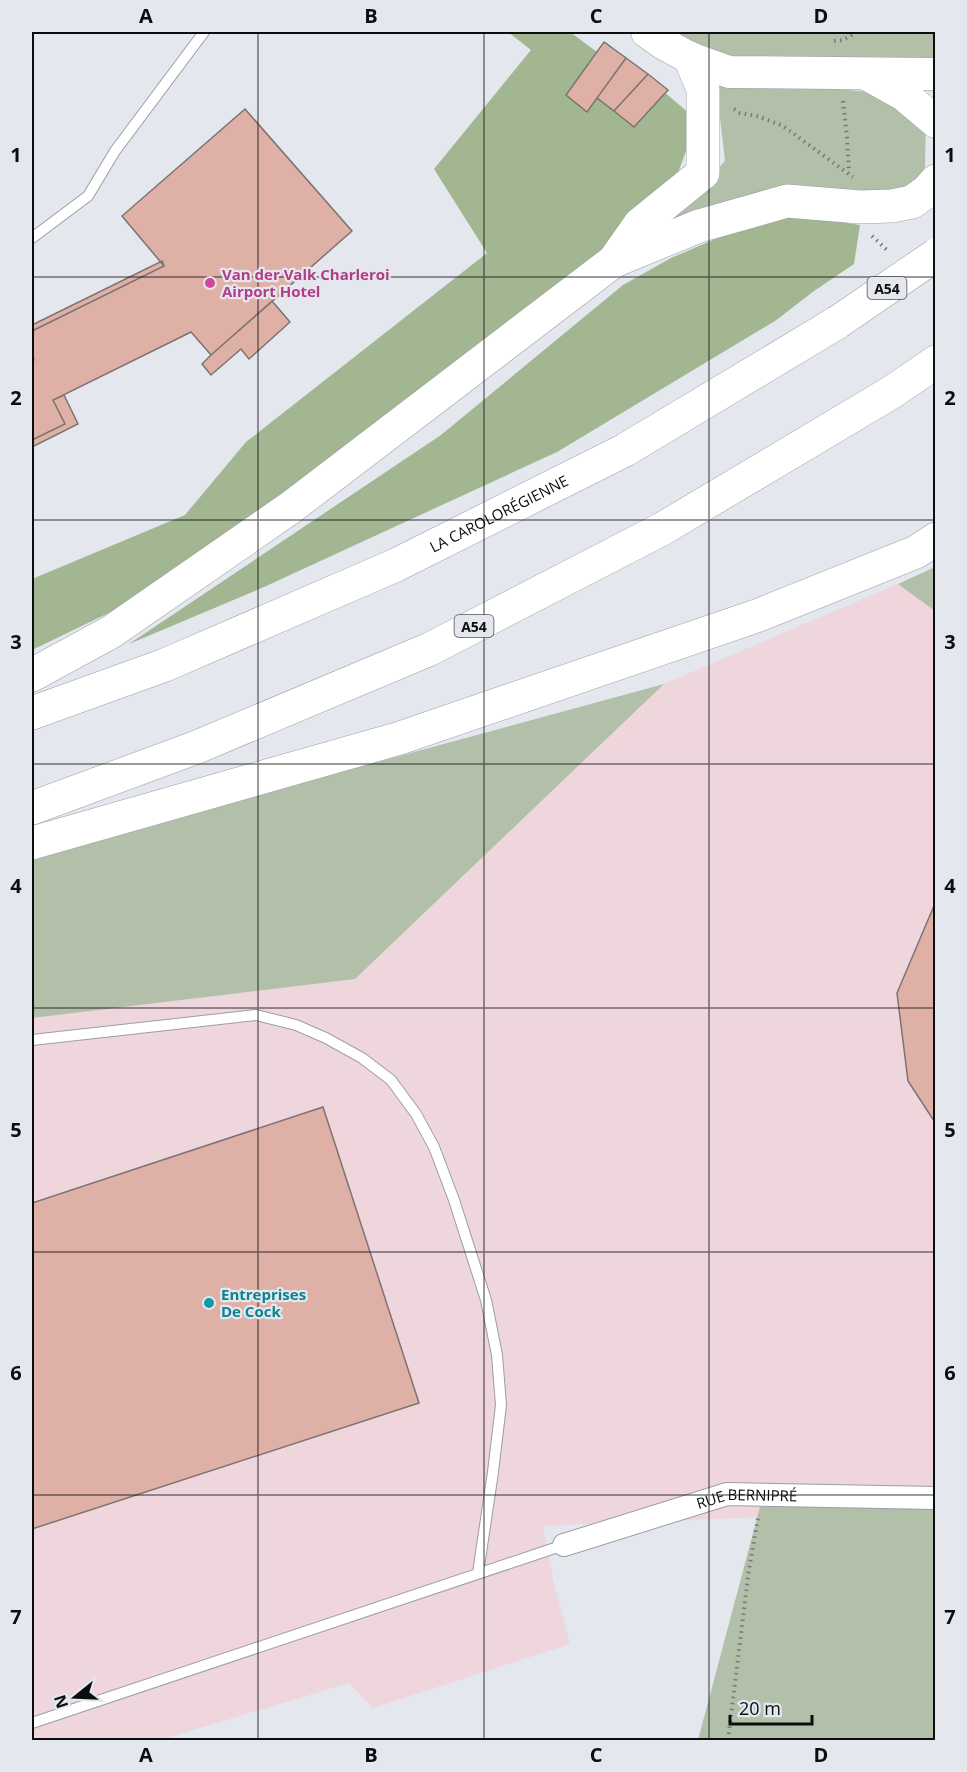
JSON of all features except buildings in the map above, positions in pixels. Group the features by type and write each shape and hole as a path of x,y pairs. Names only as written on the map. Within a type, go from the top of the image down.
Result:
{"highway":[{"path":"614,261 640,224 703,173 702,89 690,58"},
{"path":"32,675 111,632 290,508 614,261 699,226 787,201 860,207 892,206 912,202 926,192 936,180"},
{"name":"LA CAROLORÉGIENNE","path":"32,713 165,665 396,565 625,450 838,322 936,255"},
{"name":"A54","path":"32,808 197,747 430,649 662,529 892,392 936,362"},
{"path":"32,843 400,738 759,615 916,552 936,539"}],"main road":[{"path":"647,32 690,58 729,72 936,74"},
{"path":"854,73 904,95 936,122"}],"street":[{"name":"RUE BERNIPRÉ","path":"564,1545 727,1494 936,1498"}],"lane":[{"path":"32,238 88,196 111,156 204,32"},
{"path":"32,1040 255,1015 296,1025 326,1038 362,1058 391,1080 416,1113 434,1147 454,1200 486,1300 497,1355 501,1405 478,1573"},
{"path":"32,1723 564,1545"}],"path":[{"path":"843,40 854,73 843,96 849,172"},
{"path":"728,1740 749,1569 762,1495"}],"shaded area":[{"path":"898,584 936,611 935,1510 543,1526 553,1579 570,1644 373,1708 349,1683 160,1740 32,1740 32,1018 355,979 664,684"}],"green space":[{"path":"508,32 570,32 597,52 606,42 691,115 689,143 667,202 206,566 32,650 32,579 185,515 246,442 487,253 434,169 531,50"},
{"path":"672,32 935,32 935,69 712,66"},
{"path":"710,83 794,85 904,95 926,114 925,167 911,195 657,236 725,161 718,100"},
{"path":"798,216 860,225 854,264 775,321 557,452 264,587 129,644 441,435 623,285 671,258 750,224"},
{"path":"935,567 935,611 898,584"},
{"path":"664,684 355,979 32,1018 32,856"},
{"path":"935,1502 935,1740 698,1740 760,1507"}],"place":[{"name":"Van der Valk Charleroi Airport Hotel","path":"210,283"},
{"name":"Entreprises De Cock","path":"209,1303"}]}
